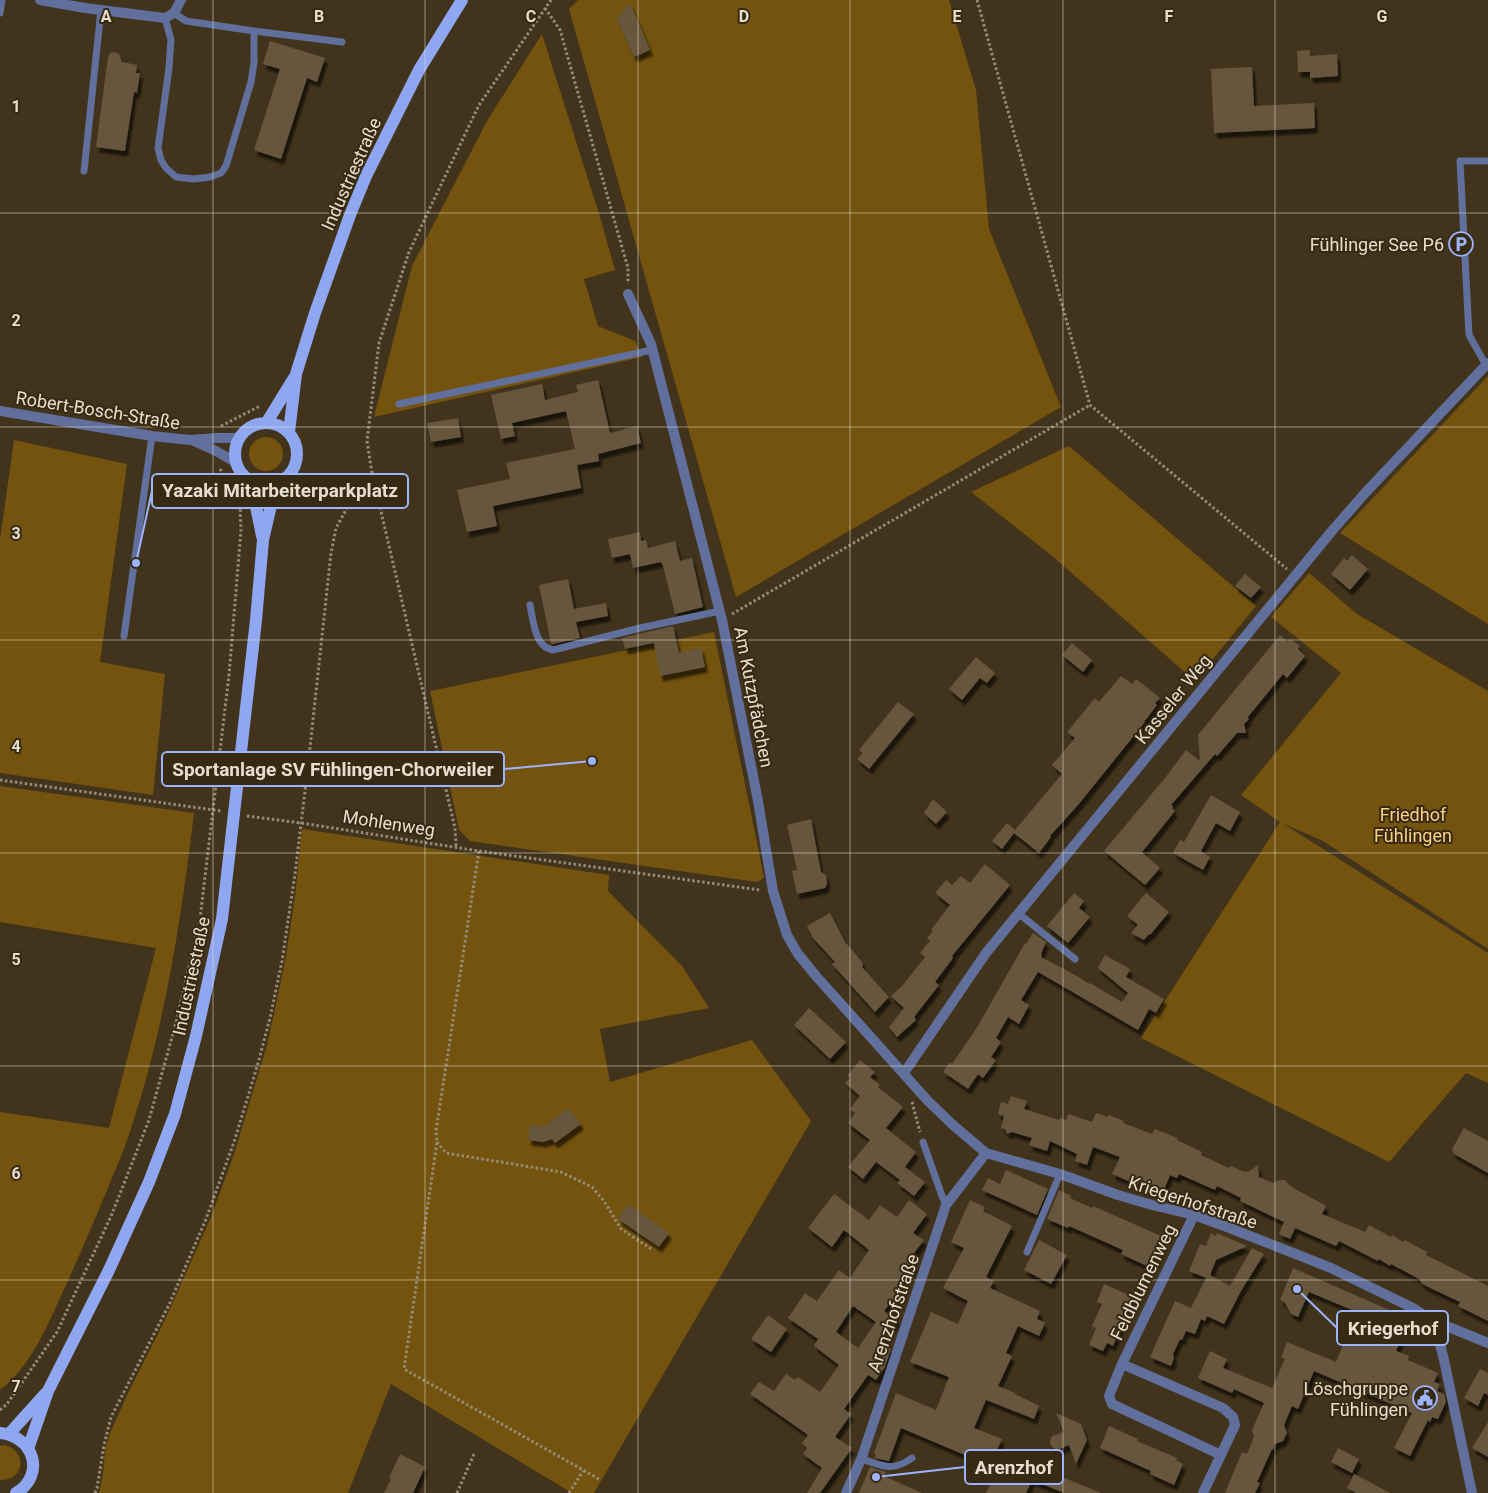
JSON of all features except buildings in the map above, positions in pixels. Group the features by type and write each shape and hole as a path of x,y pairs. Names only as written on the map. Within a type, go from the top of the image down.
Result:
{"main road":[{"name":"Industriestraße","path":"289,432 296,374 332,262 366,176 419,70 462,0"},
{"name":"Industriestraße","path":"268,422 296,374"},
{"path":"268,422 279,425 289,432 296,443 298,456 295,468 287,478 276,484 264,486 251,482 241,474 235,462 234,450 238,438 246,429 256,424 268,422"},
{"name":"Industriestraße","path":"251,482 263,540"},
{"name":"Industriestraße","path":"28,1449 48,1391 132,1221 175,1114 196,1036 222,918 256,620 263,540 276,484"},
{"name":"Industriestraße","path":"4,1434 48,1391"},
{"path":"4,1434 20,1440 28,1449 32,1459 29,1481 22,1490 16,1493"}],"street":[{"path":"40,0 101,10 170,16 181,0"},
{"path":"85,8 94,0"},
{"name":"Am Kutzpfädchen","path":"628,294 652,350 721,616 758,801 773,891 787,935 798,954 816,976 904,1074"},
{"name":"Kasseler Weg","path":"904,1074 986,953 1018,913 1366,492 1487,364"},
{"name":"Robert-Bosch-Straße","path":"0,412 152,436 190,440 238,438"},
{"name":"Robert-Bosch-Straße","path":"190,440 216,450 235,462"},
{"name":"Kriegerhofstraße","path":"904,1074 928,1101 986,1153 1060,1174 1118,1195 1194,1215 1331,1268 1411,1307 1434,1321 1488,1344"},
{"name":"Arenzhofstraße","path":"846,1493 861,1459 946,1205 986,1153"},
{"name":"Feldblumenweg","path":"1194,1215 1108,1396 1112,1404 1221,1455"},
{"path":"1434,1321 1472,1493"},
{"name":"Feldblumenweg","path":"1122,1364 1223,1408 1234,1417 1235,1425 1203,1493"}],"lane":[{"path":"0,13 2,0"},
{"path":"84,171 101,10"},
{"path":"254,31 254,63 251,82 226,166 221,173 210,177 194,179 176,177 166,168 161,160 158,148 171,40 170,16 186,21 342,42"},
{"path":"1487,364 1469,335 1460,162 1488,162"},
{"path":"399,404 652,350"},
{"path":"124,636 152,436"},
{"path":"530,605 536,632 541,644 546,649 553,650 640,628 721,616"},
{"path":"1018,913 1075,959"},
{"path":"923,1142 946,1205"},
{"path":"1028,1252 1060,1174"},
{"path":"861,1459 895,1468 912,1458"}],"path":[{"path":"456,847 455,828 372,473 367,441 379,344 409,252 479,105 551,0"},
{"path":"977,0 1090,405 1295,576"},
{"path":"545,8 560,30 628,268 628,294"},
{"path":"721,616 1090,405"},
{"path":"0,1410 8,1404 57,1332 112,1214 148,1120 177,1019 200,919 229,675 241,530 240,507 237,494 215,462 216,450"},
{"path":"95,1493 111,1417 168,1305 206,1219 234,1142 257,1066 278,980 295,874 331,553 336,528 363,479 372,473"},
{"name":"Mohlenweg","path":"0,780 214,810 479,851 773,891"},
{"path":"479,851 436,1131 404,1369 599,1479"},
{"path":"904,1074 923,1142"},
{"path":"436,1142 446,1153 561,1172 592,1187 604,1201 620,1229 653,1250"},
{"path":"457,1493 474,1454"},
{"path":"568,1493 584,1470"}],"green space":[{"path":"578,0 949,0 976,90 989,229 1061,407 736,597 569,9"},
{"path":"542,34 615,270 584,279 598,326 635,341 642,357 374,417 412,266 487,121"},
{"path":"1488,376 1488,624 1340,533"},
{"path":"266,437 273,438 278,442 282,447 282,461 278,466 273,470 266,471 259,470 254,466 250,461 249,454 250,447 254,442 259,438"},
{"path":"14,440 127,464 100,662 165,674 153,795 0,773 0,540"},
{"path":"1069,446 1256,606 1195,681 1051,555 971,492"},
{"name":"Friedhof Fühlingen","path":"1309,573 1357,614 1488,691 1488,949 1323,841 1282,823 1488,953 1488,1083 1466,1073 1389,1162 1141,1038 1280,822 1241,795 1341,673 1271,617"},
{"path":"714,632 764,877 761,880 757,882 470,841 459,830 430,691"},
{"path":"0,786 194,813 177,935 162,1016 129,1135 82,1249 39,1342 22,1368 0,1390 0,1112 109,1128 156,948 0,922"},
{"path":"302,829 609,875 608,891 682,966 709,1008 600,1029 610,1082 752,1040 811,1121 594,1493 572,1493 391,1384 348,1493 99,1493 105,1449 110,1433 164,1322 211,1217 234,1154 267,1045 275,1009 286,956 295,896"},
{"path":"4,1445 12,1448 17,1453 20,1465 19,1471 15,1476 0,1480 0,1446"}],"place":[{"name":"Fühlinger See P6","path":"1461,244"},
{"name":"Yazaki Mitarbeiterparkplatz","path":"136,563"},
{"name":"Sportanlage SV Fühlingen-Chorweiler","path":"592,761"},
{"name":"Kriegerhof","path":"1297,1289"},
{"name":"Löschgruppe Fühlingen","path":"1425,1398"},
{"name":"Arenzhof","path":"876,1477"}]}
